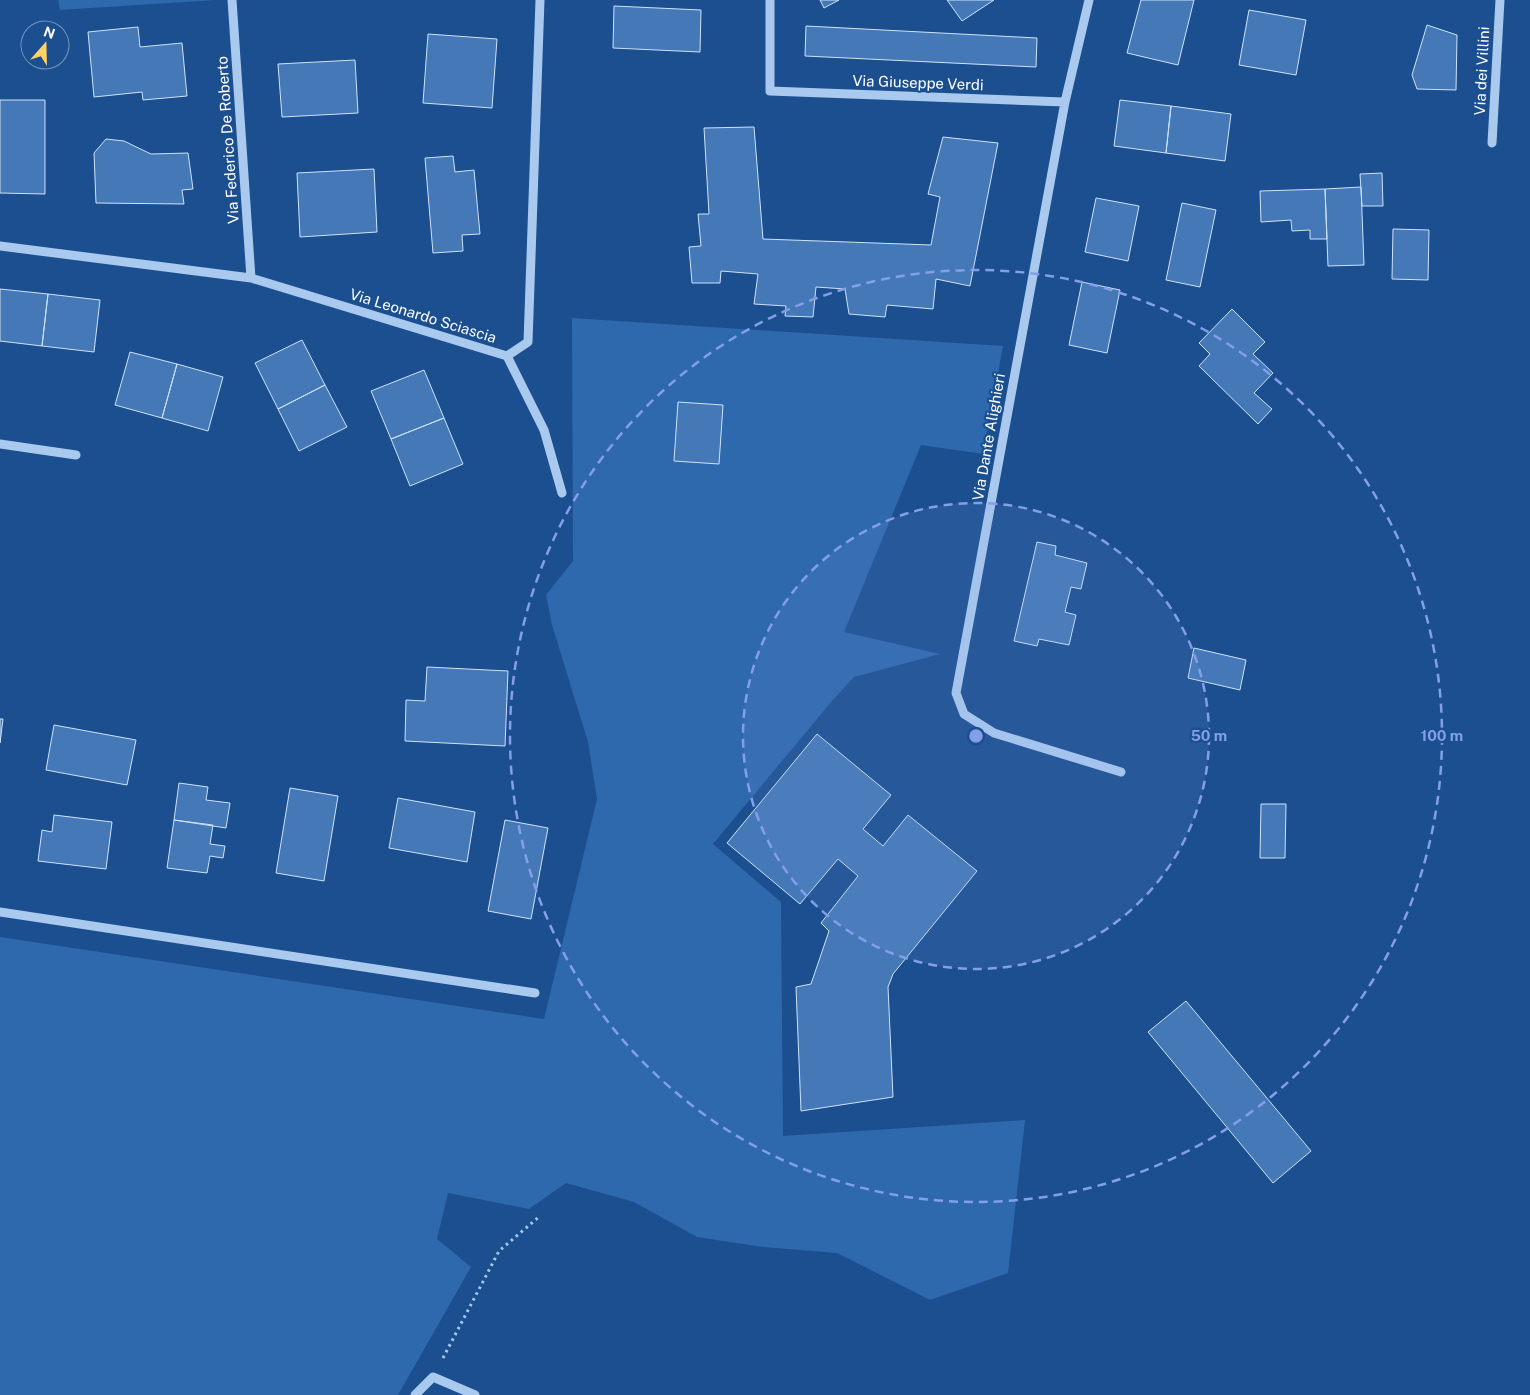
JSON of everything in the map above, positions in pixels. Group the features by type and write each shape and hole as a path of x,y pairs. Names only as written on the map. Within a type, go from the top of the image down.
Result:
{"street":[{"name":"Via Federico De Roberto","path":"232,0 251,278"},
{"name":"Via Leonardo Sciascia","path":"0,246 251,278 507,356 528,342 540,0"},
{"name":"Via Giuseppe Verdi","path":"770,0 770,92 1065,102"},
{"name":"Via Dante Alighieri","path":"1089,0 1065,102 956,693 964,714 994,733 1121,772"},
{"name":"Via dei Villini","path":"1492,143 1500,0"},
{"path":"507,356 544,430 562,492"},
{"path":"0,444 76,455"},
{"path":"0,912 535,993"},
{"path":"416,1395 433,1376 475,1395"}],"path":[{"path":"433,1376 499,1251 540,1216"}],"shaded area":[{"path":"58,0 216,0 60,10"},
{"path":"572,318 1003,346 983,454 921,445 844,632 940,654 854,677 713,844 781,902 783,1136 1025,1120 1008,1273 930,1300 837,1253 763,1247 697,1237 634,1202 566,1183 529,1209 448,1193 437,1239 471,1267 398,1395 0,1395 0,937 544,1019 597,799 588,742 552,625 546,595 573,561"}],"building":[{"path":"820,0 839,0 824,8"},
{"path":"947,0 994,0 962,21"},
{"path":"1141,0 1194,0 1178,65 1127,53"},
{"path":"614,6 701,10 700,52 613,48"},
{"path":"1249,10 1306,20 1296,75 1239,65"},
{"path":"1427,25 1457,35 1456,90 1417,89 1412,75"},
{"path":"806,26 1037,38 1036,67 805,56"},
{"path":"138,27 140,47 182,43 187,96 143,100 142,92 94,97 88,32"},
{"path":"428,34 497,39 492,108 423,103"},
{"path":"355,60 358,113 282,117 278,64"},
{"path":"0,100 45,100 45,194 0,193"},
{"path":"1120,100 1171,106 1166,153 1114,146"},
{"path":"1171,106 1231,114 1225,161 1166,153"},
{"path":"754,127 763,239 931,245 940,197 928,194 943,137 998,143 970,286 936,279 933,309 887,305 885,317 849,314 845,289 816,287 813,317 785,316 786,306 754,304 758,274 721,271 720,283 692,283 689,247 701,246 698,214 709,214 704,128"},
{"path":"106,139 124,141 151,154 188,153 193,189 182,190 184,204 96,203 94,153"},
{"path":"453,156 455,172 474,170 480,234 462,235 463,251 433,253 425,158"},
{"path":"374,169 377,232 300,237 297,173"},
{"path":"1382,173 1383,206 1362,206 1360,174"},
{"path":"1361,187 1364,265 1328,266 1325,189"},
{"path":"1325,189 1327,239 1310,239 1310,230 1292,231 1291,220 1261,222 1260,191"},
{"path":"1096,198 1139,206 1128,261 1085,252"},
{"path":"1182,203 1216,210 1200,287 1166,280"},
{"path":"1393,229 1429,230 1428,280 1392,279"},
{"path":"1082,282 1120,290 1107,353 1069,345"},
{"path":"0,289 48,294 42,346 0,341"},
{"path":"48,294 100,300 94,352 42,346"},
{"path":"1232,309 1265,342 1253,354 1273,373 1254,393 1272,409 1258,424 1199,366 1210,354 1199,343"},
{"path":"302,340 325,385 278,409 255,363"},
{"path":"130,352 177,364 162,418 115,405"},
{"path":"177,364 223,377 208,431 162,418"},
{"path":"424,370 444,418 391,439 371,391"},
{"path":"325,385 347,427 299,451 278,409"},
{"path":"678,402 723,405 719,464 674,461"},
{"path":"444,418 463,464 410,486 391,439"},
{"path":"1037,542 1056,546 1055,555 1087,563 1081,589 1071,587 1065,612 1076,615 1069,645 1039,639 1037,646 1014,641"},
{"path":"1194,648 1246,660 1240,690 1188,678"},
{"path":"427,667 508,671 505,746 405,741 406,700 425,701"},
{"path":"0,719 3,719 0,743"},
{"path":"54,725 136,740 127,785 46,770"},
{"path":"817,734 891,795 863,829 883,846 908,815 977,871 893,974 888,987 893,1097 801,1111 796,987 811,984 829,931 821,923 858,876 838,859 800,904 727,843"},
{"path":"179,783 208,787 206,800 230,803 226,828 174,820"},
{"path":"290,788 338,796 324,881 276,873"},
{"path":"398,798 475,812 467,862 389,848"},
{"path":"1261,804 1286,804 1285,858 1260,858"},
{"path":"54,815 112,822 106,869 38,861 42,830 52,832"},
{"path":"174,820 213,825 210,844 225,846 223,858 210,856 207,873 167,868"},
{"path":"505,820 548,828 531,919 488,911"},
{"path":"1186,1001 1311,1151 1273,1183 1148,1032"}]}
